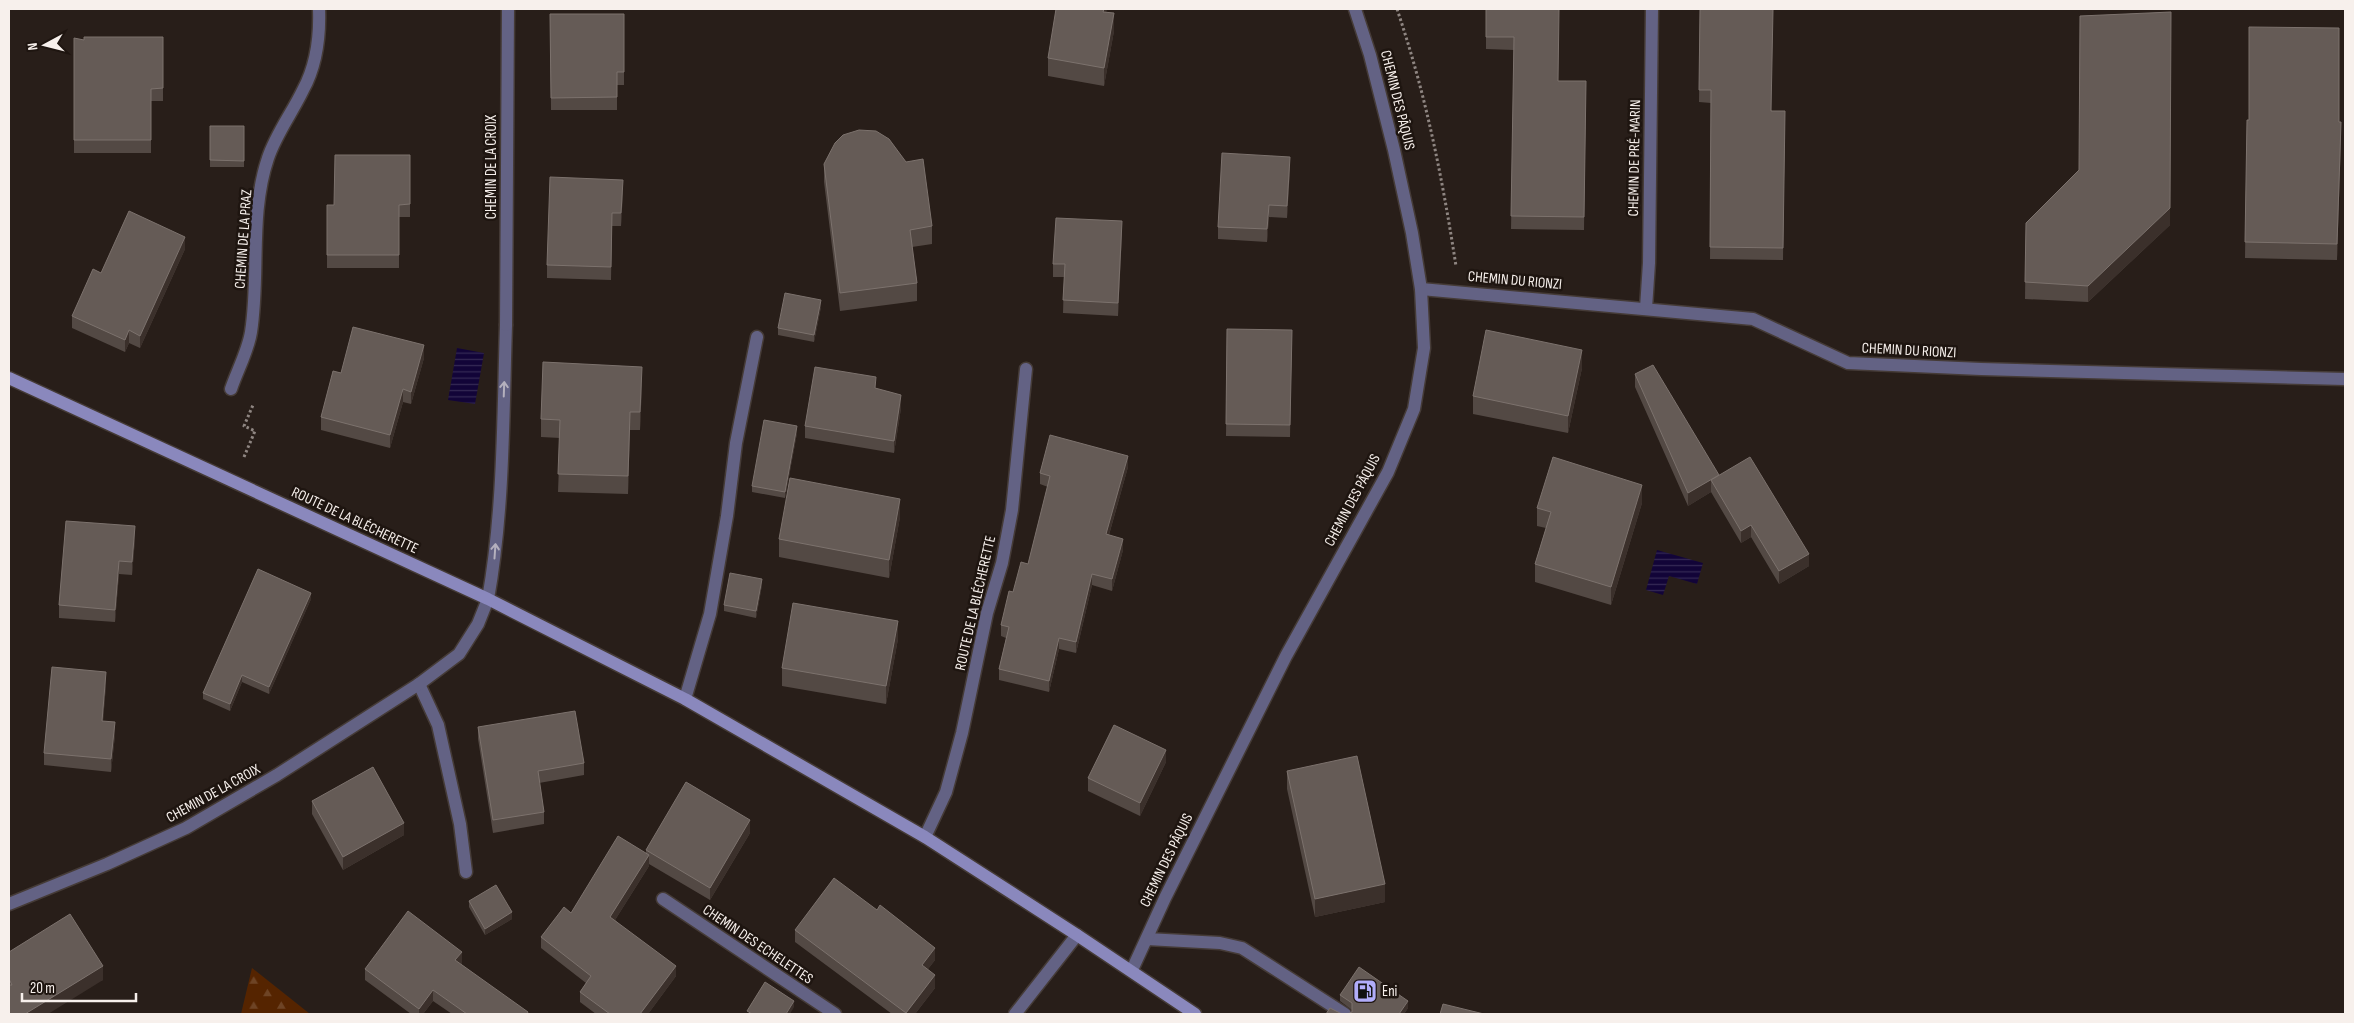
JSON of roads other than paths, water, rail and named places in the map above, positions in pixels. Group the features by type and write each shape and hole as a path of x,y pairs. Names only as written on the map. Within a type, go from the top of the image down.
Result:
{"main road":[{"name":"ROUTE DE LA BLÉCHERETTE","path":"9,378 488,600 685,699 925,837 1132,970 1195,1014"}],"street":[{"name":"CHEMIN DE LA PRAZ","path":"231,389 251,334 256,287 256,237 268,158 304,89 315,57 319,9"},
{"name":"CHEMIN DE LA CROIX","path":"9,904 107,864 186,828 242,797 419,684 459,654 478,624 488,600 495,560 497,523 506,325 508,9"},
{"name":"CHEMIN DES PÂQUIS","path":"1132,970 1169,890 1286,656 1388,472 1414,409 1424,348 1421,289 1412,233 1394,150 1370,55 1355,9"},
{"name":"CHEMIN DE PRÉ-MARIN","path":"1646,308 1649,263 1652,9"},
{"name":"CHEMIN DU RIONZI","path":"1421,289 1753,319 1848,363 1981,369 2345,379"},
{"path":"685,699 710,614 727,516 736,443 757,337"},
{"name":"ROUTE DE LA BLÉCHERETTE","path":"925,837 946,792 962,733 987,612 1002,563 1012,510 1026,369"},
{"path":"419,684 438,725 460,824 466,872"},
{"name":"CHEMIN DES ECHELETTES","path":"663,899 835,1014"},
{"path":"1015,1014 1077,934"},
{"path":"1147,939 1220,943 1242,948 1345,1014"}],"place":[{"name":"Eni","path":"1365,991"}]}
